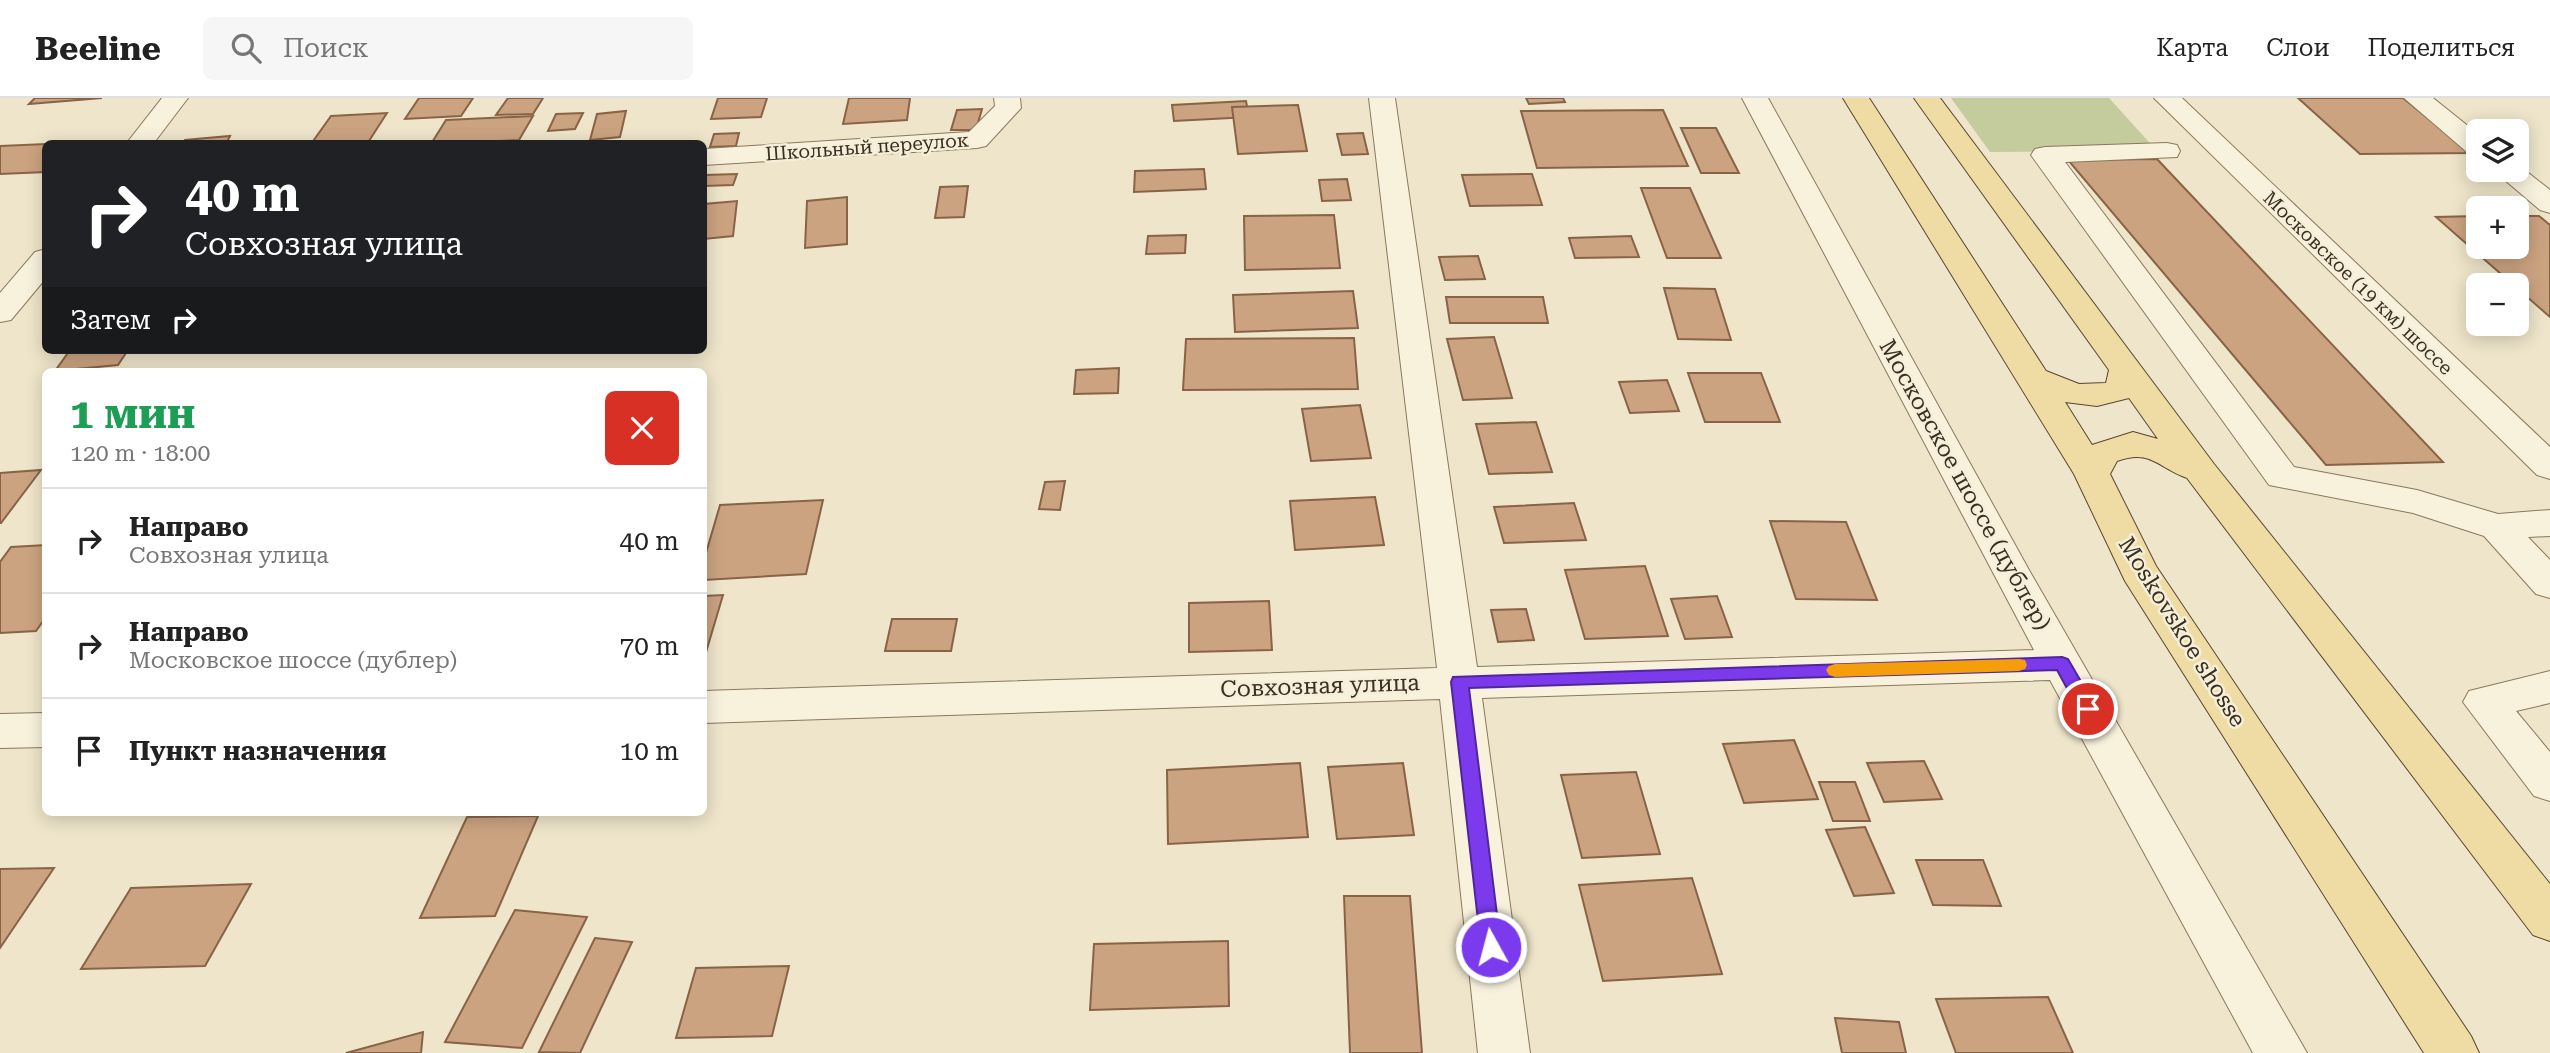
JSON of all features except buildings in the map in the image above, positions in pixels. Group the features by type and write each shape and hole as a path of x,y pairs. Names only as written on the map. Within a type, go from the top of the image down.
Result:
{"main road":[{"name":"Moskovskoe shosse","path":"1856,98 2092,474 2138,570 2453,1053"},
{"path":"1927,98 2201,472 2550,920"},
{"path":"2034,378 2071,393 2098,398 2122,389 2125,370"},
{"path":"2092,474 2103,453 2133,443 2166,452 2201,472"}],"street":[{"path":"142,140 176,98"},
{"name":"Школьный переулок","path":"707,157 977,140 1008,108 1007,98"},
{"path":"1382,98 1459,682 1504,1053"},
{"name":"Московское шоссе (дублер)","path":"1755,98 2062,664 2281,1053"},
{"name":"Московское (19 км) шоссе","path":"2167,98 2550,467"},
{"path":"2417,98 2466,137"},
{"path":"2166,150 2045,155 2282,477 2417,502 2497,527 2550,523"},
{"path":"2522,182 2550,204"},
{"path":"0,313 42,263"},
{"path":"2497,527 2550,584"},
{"name":"Совхозная улица","path":"707,707 2062,664"},
{"path":"2550,687 2484,702 2550,783"},
{"path":"0,731 42,730"}],"green space":[{"path":"1951,98 2109,98 2157,151 1990,152"}],"slow traffic":[{"path":"1835,670 2019,665"}],"route":[{"path":"1491,947 1459,682 2062,664 2088,709"}]}
